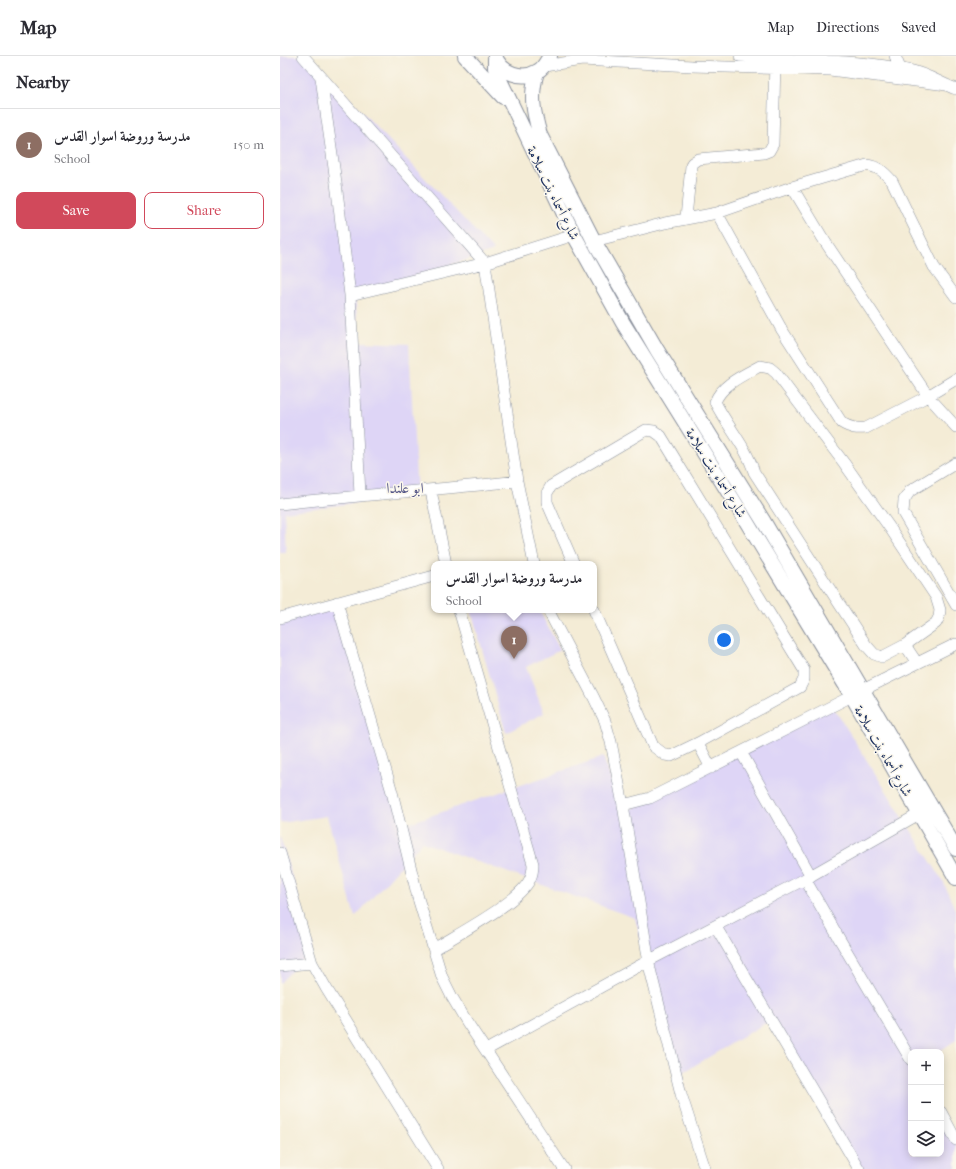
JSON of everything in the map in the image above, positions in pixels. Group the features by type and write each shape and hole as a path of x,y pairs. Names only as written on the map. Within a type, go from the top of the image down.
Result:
{"main road":[{"path":"465,56 510,104"},
{"path":"495,57 504,69 511,74 520,76 529,75 544,65"},
{"name":"شارع أسماء بنت سلامة","path":"495,57 496,68 510,104 574,235 623,323 737,506 858,693 956,849"},
{"name":"شارع أسماء بنت سلامة","path":"544,65 533,85 532,101 535,118 540,134 594,242 657,350 756,509 858,693 919,814 956,878"}],"street":[{"path":"303,56 485,263 517,481 533,561"},
{"path":"740,56 775,64 857,72 951,87"},
{"path":"837,61 848,56"},
{"path":"896,56 900,68"},
{"path":"544,65 582,60 692,66 873,60 923,74 951,87"},
{"path":"857,72 873,60"},
{"path":"686,218 691,166 694,161 698,159 764,153 772,148 775,64"},
{"path":"321,78 350,295 360,495"},
{"path":"594,242 686,218 717,213 792,187 867,165 875,166 882,170 892,181 934,267 956,297"},
{"path":"792,187 858,293 928,396 956,427"},
{"path":"717,213 782,330 842,423 851,428 866,428 928,396 956,379"},
{"path":"350,295 485,263 574,235"},
{"path":"760,366 766,366 776,374 828,442 890,528 936,597 940,610 936,623 905,645 882,657 874,654 866,645 754,472 750,458 715,402 718,395 724,389 743,375 760,366"},
{"path":"573,561 547,502 547,493 551,486 646,430 654,431 661,436 804,670 804,679 800,687 698,743 672,756 665,755 653,746 595,613"},
{"path":"956,463 910,491 904,500 903,513 956,605"},
{"path":"280,504 360,495 431,490 517,481"},
{"path":"431,490 445,561"},
{"path":"280,618 431,577"},
{"path":"337,602 390,784 418,898 442,977 452,997 564,1169"},
{"path":"434,949 499,910 520,892 531,879 533,864 460,613"},
{"path":"550,613 573,656 605,722 611,742 623,805 648,961 681,1094 705,1169"},
{"path":"623,805 650,798 956,644"},
{"path":"905,645 917,663"},
{"path":"698,743 711,768"},
{"path":"741,752 840,940 908,1055"},
{"path":"486,1050 648,961 716,927 808,877 919,814"},
{"path":"280,853 312,963 438,1169"},
{"path":"716,927 859,1169"},
{"path":"280,966 312,963"},
{"path":"944,1118 956,1140"}],"shaded area":[{"path":"280,56 309,56 494,251 355,295 359,342 409,344 417,495 284,512 286,552 280,552"},
{"path":"337,603 404,825 603,757 623,813 830,702 943,881 956,912 956,1040 942,1049 908,1049 908,1157 944,1157 944,1124 956,1144 956,1169 860,1169 769,1021 677,1076 635,918 422,842 355,917 327,816 280,823 280,619"},
{"path":"472,613 541,613 560,650 526,667 544,713 506,733"},
{"path":"280,837 313,948 280,983"}],"place":[{"name":"مدرسة وروضة اسوار القدس","path":"514,659"}],"district":[{"name":"ابو علندا","path":"405,488"}]}
